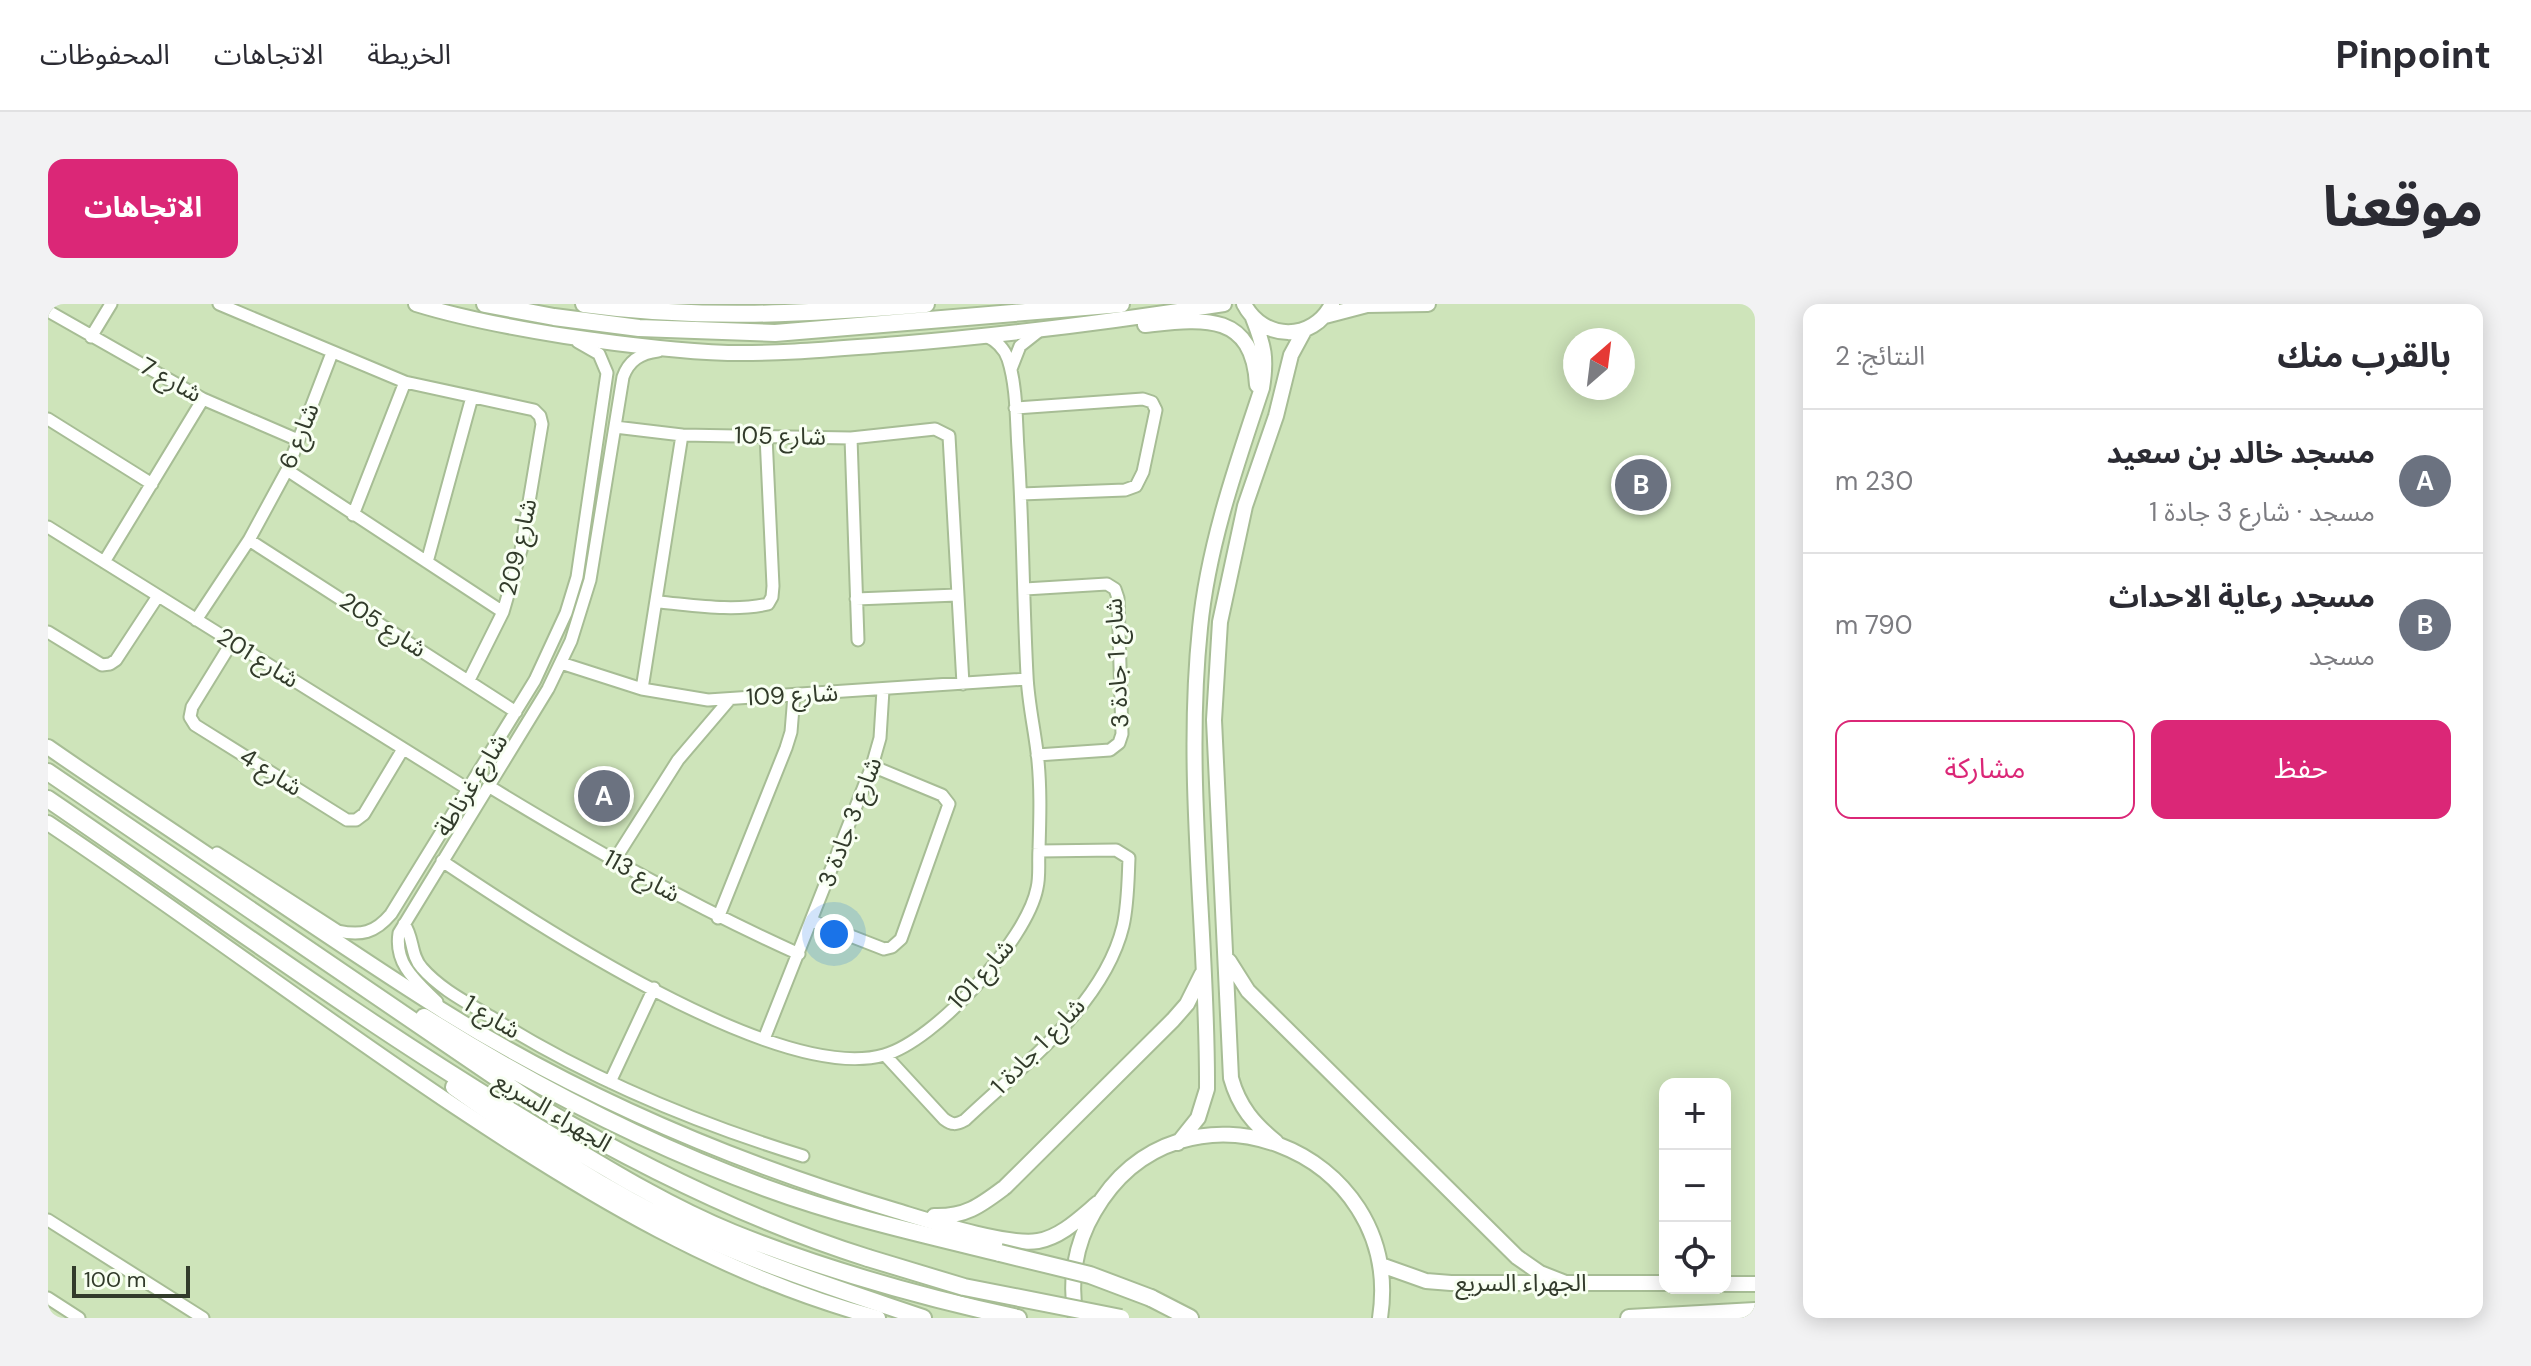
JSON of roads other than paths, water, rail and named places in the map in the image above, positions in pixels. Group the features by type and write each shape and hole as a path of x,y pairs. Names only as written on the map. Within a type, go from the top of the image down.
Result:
{"highway":[{"path":"485,304 596,323 728,333 832,329 1121,304"},
{"path":"584,304 681,314 771,316 926,304"},
{"path":"48,763 92,803"},
{"name":"الجهراء السريع","path":"48,772 511,1089 586,1134 743,1210 868,1258 964,1287 1121,1318"},
{"name":"الجهراء السريع","path":"48,799 399,1040 573,1148 690,1213 733,1232 864,1277 946,1302 1018,1318"},
{"path":"236,899 484,1053 644,1138 768,1189 831,1210 1123,1286 1190,1318"},
{"path":"399,1040 433,1072 498,1118 624,1197 729,1248 923,1318"},
{"path":"1629,1318 1755,1311"}],"main road":[{"path":"416,304 469,319 674,350 775,352 1039,331 1224,304"},
{"path":"1178,1143 1198,1118 1207,1089 1195,747 1195,679 1200,625 1218,531 1265,367 1264,347 1244,304"},
{"path":"1380,1318 1381,1265 1368,1224 1345,1189 1314,1161 1276,1142 1248,1116 1236,1097 1231,1078 1214,720 1220,622 1245,506 1276,416 1291,355 1304,331 1328,310 1367,305 1428,304"},
{"path":"1253,318 1274,331 1304,331"},
{"path":"1090,324 1110,329 1201,320 1227,327 1239,337 1252,356 1256,379 1255,407"},
{"name":"الجهراء السريع","path":"48,747 447,1013 573,1082 732,1156 817,1187 1001,1239 1037,1241 1058,1235 1098,1203"},
{"name":"الجهراء السريع","path":"48,823 362,1043 571,1183 683,1244 787,1288 878,1318"},
{"path":"1226,954 1248,991 1517,1257 1540,1273 1568,1284"},
{"path":"910,1215 961,1214 1005,1187 1173,1020 1192,995 1203,970"},
{"path":"1206,1012 1215,1020 1223,1018 1229,1011"},
{"path":"1076,1318 1073,1290 1077,1253 1086,1228 1098,1203 1133,1167 1159,1150 1202,1137 1227,1135 1276,1142"},
{"name":"الجهراء السريع","path":"1381,1265 1426,1281 1659,1283"},
{"path":"1731,1284 1755,1284"}],"street":[{"path":"91,337 111,304"},
{"path":"219,304 405,382 472,397 427,562"},
{"name":"شارع 7","path":"48,311 203,399 298,440"},
{"path":"1011,373 1016,351 1026,339 1039,331"},
{"path":"562,335 599,354 606,366 607,377 613,373 623,377 628,367 640,356 674,350"},
{"name":"شارع 101","path":"442,861 534,922 654,988 727,1024 818,1056 859,1058 885,1055 920,1038 998,963 1022,927 1037,888 1040,801 1027,679 1021,494 1011,373 1009,361 1000,345 986,336"},
{"name":"شارع 6","path":"196,620 249,540 287,470 332,353"},
{"name":"شارع غرناطة","path":"90,776 126,793 338,931 357,934 370,932 391,914 516,712 540,670 566,613 577,577 607,377"},
{"name":"شارع غرناطة","path":"447,1013 410,975 400,960 398,938 561,663 579,619 586,597 623,377"},
{"path":"353,515 405,382"},
{"name":"شارع 209","path":"469,680 503,612 521,550 542,424 534,410 472,397"},
{"path":"104,562 203,399"},
{"path":"1015,408 1143,399 1152,402 1156,410 1143,472 1136,486 1125,490 1021,494"},
{"path":"48,419 152,484"},
{"name":"شارع 105","path":"615,427 682,435 851,438 935,429 944,431 949,436 957,595"},
{"path":"642,689 682,435"},
{"path":"658,602 711,607 758,606 771,600 773,586 766,436"},
{"path":"851,438 858,640"},
{"path":"287,470 503,612"},
{"name":"شارع 201","path":"48,527 468,789"},
{"name":"شارع 205","path":"249,540 516,712"},
{"name":"شارع 1 جادة 3","path":"1025,589 1107,584 1115,589 1118,598 1122,734 1119,743 1110,750 1037,755"},
{"path":"572,593 578,598 586,597"},
{"path":"856,599 957,595 963,684"},
{"path":"48,632 102,665 110,664 116,660 158,596"},
{"path":"566,613 574,612 579,619"},
{"name":"شارع 4","path":"232,642 192,707 190,717 195,725 347,820 356,820 364,814 403,749"},
{"name":"شارع 109","path":"561,663 642,689 708,700 1027,679"},
{"name":"شارع 3 جادة 3","path":"764,1039 872,766 880,738 883,690"},
{"path":"718,918 786,748 791,732 794,695"},
{"path":"614,861 678,760 730,699"},
{"path":"812,921 884,949 896,945 901,939 949,804 942,795 872,766"},
{"name":"شارع 113","path":"490,787 718,918 799,954"},
{"name":"شارع 1 جادة 1","path":"885,1055 944,1119 950,1124 958,1124 1076,1013 1108,964 1123,927 1129,858 1116,850 1039,851"},
{"path":"391,914 394,921 404,924"},
{"name":"شارع 1","path":"404,924 409,931 416,961 435,981 557,1057 652,1102 732,1134 803,1156"},
{"path":"610,1082 654,988"},
{"path":"48,1220 203,1318"},
{"path":"48,1298 79,1318"}],"place":[{"name":"مسجد رعاية الاحداث","path":"1641,485"},
{"name":"مسجد خالد بن سعيد","path":"604,796"}]}
